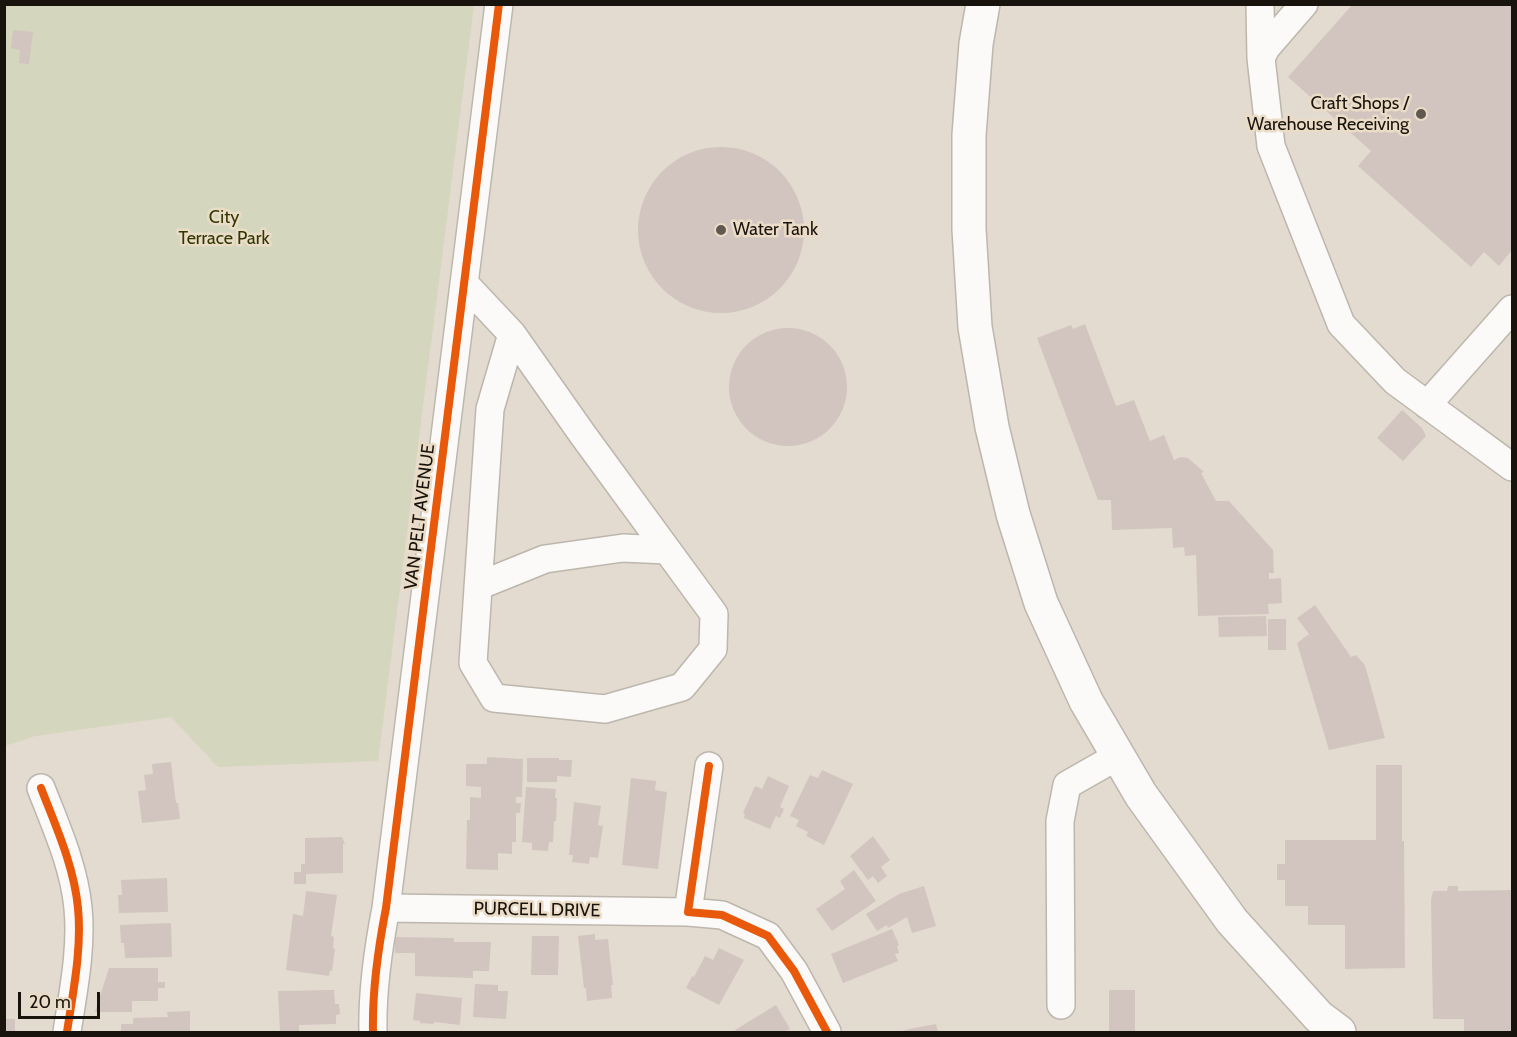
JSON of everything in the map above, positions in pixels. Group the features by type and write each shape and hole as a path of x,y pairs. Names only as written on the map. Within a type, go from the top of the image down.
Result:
{"main road":[{"path":"983,4 975,44 969,135 969,229 975,327 992,427 1012,514 1041,603 1086,701 1141,795 1232,921 1321,1027"}],"street":[{"name":"VAN PELT AVENUE","path":"373,1032 372,1008 377,956 386,908 499,4"},
{"path":"1260,4 1261,58 1270,146 1341,324 1395,381 1427,405 1508,455"},
{"path":"1261,58 1266,48 1304,4"},
{"path":"464,283 512,334 714,614 712,649 682,687 605,709 494,698 473,663 490,409 512,334"},
{"path":"1427,405 1512,309"},
{"path":"478,586 545,559 623,548 667,550"},
{"path":"1061,1005 1060,821 1067,785 1118,756"},
{"path":"688,912 709,766"},
{"path":"41,788 67,855 78,907 78,944 67,1032"},
{"name":"PURCELL DRIVE","path":"386,908 688,912 722,915 768,936 794,971 827,1032"}],"green space":[{"name":"City Terrace Park","path":"4,5 474,5 378,761 218,767 171,717 35,736 5,746"}],"building":[{"name":"Craft Shops / Warehouse Receiving","path":"1353,4 1512,4 1512,250 1499,266 1484,252 1471,267 1358,166 1371,151 1288,77"},
{"path":"13,30 33,32 29,64 19,63 20,50 11,48"},
{"name":"Water Tank","path":"721,147 737,148 753,153 780,171 798,198 803,214 803,246 798,262 780,289 753,307 737,312 721,313 705,312 689,307 662,289 644,262 639,246 638,230 639,214 644,198 662,171 689,153 705,148"},
{"path":"1085,324 1116,406 1134,400 1150,441 1164,435 1174,460 1181,457 1188,458 1204,472 1201,473 1216,501 1229,501 1273,550 1274,573 1269,573 1269,579 1281,578 1282,603 1268,604 1269,614 1198,616 1196,555 1185,556 1184,547 1173,548 1172,528 1112,530 1111,500 1098,500 1037,338 1071,325 1073,329"},
{"path":"788,328 811,332 830,345 843,364 847,387 843,410 830,429 811,442 788,446 765,442 746,429 733,410 729,387 733,364 746,345 765,332"},
{"path":"1402,410 1422,428 1426,436 1403,461 1377,438"},
{"path":"1315,605 1351,657 1356,655 1365,665 1385,738 1329,750 1297,643 1309,634 1297,618"},
{"path":"1266,616 1267,636 1219,637 1218,617"},
{"path":"1268,619 1286,619 1286,650 1268,650"},
{"path":"487,757 523,759 522,797 516,797 516,803 521,803 520,813 516,813 516,842 512,842 512,854 498,853 498,870 466,869 470,797 481,798 481,787 466,786 466,764 487,764"},
{"path":"527,758 572,760 571,777 557,776 557,782 527,782"},
{"path":"171,762 180,819 142,823 138,791 146,790 144,775 153,774 152,764"},
{"path":"1376,765 1402,765 1405,968 1345,969 1345,925 1308,925 1308,906 1285,906 1285,880 1277,880 1277,864 1285,864 1285,840 1376,840"},
{"path":"822,770 853,784 824,845 806,836 808,832 796,826 799,820 790,816 810,775 818,778"},
{"path":"768,776 789,786 780,807 784,809 780,818 776,816 770,829 744,818 743,813 755,786 762,789"},
{"path":"631,778 656,781 655,790 667,792 658,869 622,865"},
{"path":"526,787 556,789 556,821 554,821 553,842 549,842 548,851 532,850 532,843 522,842"},
{"path":"574,802 601,806 598,825 603,826 598,858 590,857 589,864 572,862 573,855 569,855"},
{"path":"873,836 890,860 881,867 887,876 878,883 873,876 868,880 850,856"},
{"path":"342,837 345,844 343,844 343,873 306,874 306,884 294,884 294,872 301,872 301,864 305,864 305,838"},
{"path":"854,870 876,901 832,931 816,909 845,889 840,881"},
{"path":"167,878 168,912 119,913 118,895 122,895 121,880"},
{"path":"924,886 936,926 912,933 907,917 888,928 887,925 877,931 866,914 899,894"},
{"path":"1448,886 1458,886 1458,891 1512,890 1512,1032 1464,1032 1464,1019 1433,1019 1431,900 1433,891 1447,891"},
{"path":"306,891 337,895 331,936 334,937 333,948 335,949 332,971 329,976 286,970 293,914 303,916"},
{"path":"171,923 172,957 125,958 120,925"},
{"path":"892,929 899,945 897,946 899,953 895,954 898,961 843,983 831,954"},
{"path":"595,934 595,940 608,939 613,985 611,985 612,998 587,1001 578,936"},
{"path":"532,936 559,936 558,975 531,975"},
{"path":"395,937 454,938 454,942 491,942 489,971 473,971 473,978 415,976 415,953 395,953"},
{"path":"719,948 744,960 719,1005 686,988 705,956 713,960"},
{"path":"109,968 158,968 158,982 165,982 165,988 158,988 158,1001 132,1001 132,1012 95,1012"},
{"path":"475,984 498,985 498,991 508,991 506,1019 473,1017"},
{"path":"334,990 335,1004 339,1004 340,1014 336,1015 336,1024 299,1025 299,1032 280,1032 278,991"},
{"path":"1109,990 1135,990 1135,1032 1109,1032"},
{"path":"416,993 462,998 460,1025 420,1023 420,1021 413,1020"},
{"path":"776,1005 790,1029 783,1032 737,1032 735,1030"},
{"path":"190,1011 190,1032 121,1032 121,1024 133,1024 133,1018 168,1017 167,1012"},
{"path":"4,1019 15,1019 15,1032 4,1032"},
{"path":"936,1024 938,1032 898,1032 914,1028"}],"cycle path":[{"path":"373,1032 376,970 386,908 499,4"},
{"path":"709,766 688,912 722,915 768,936 794,971 827,1032"},
{"path":"41,788 73,877 78,908 78,955 67,1032"}],"place":[{"name":"Craft Shops / Warehouse Receiving","path":"1421,114"},
{"name":"Water Tank","path":"721,230"}]}
